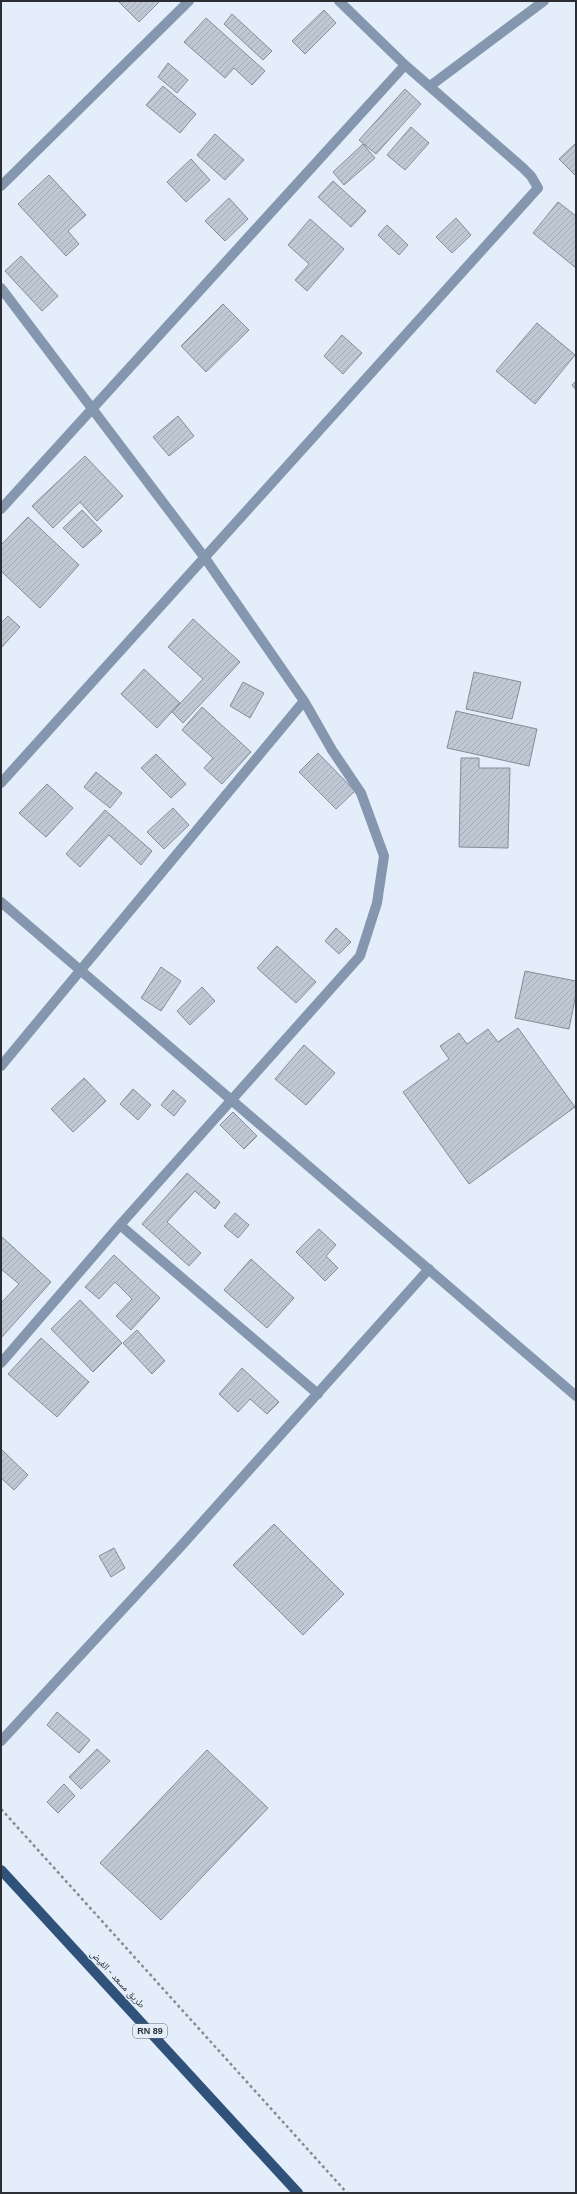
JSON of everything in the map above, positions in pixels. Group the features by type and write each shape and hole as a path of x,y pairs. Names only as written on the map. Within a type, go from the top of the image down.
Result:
{"main road":[{"name":"طريق مسعد - الفيض","path":"1,1870 298,2193"}],"street":[{"path":"1,186 189,1"},
{"path":"1,783 538,188 531,176 523,168 405,65 339,1"},
{"path":"430,86 544,1"},
{"path":"1,509 405,65"},
{"path":"1,288 205,558 304,701 332,750 361,793 384,856 377,903 360,956 120,1225 1,1363"},
{"path":"1,1066 304,701"},
{"path":"1,902 576,1396"},
{"path":"120,1225 318,1394"},
{"path":"1,1741 182,1545 428,1269"}],"path":[{"path":"1,1809 347,2193"}],"building":[{"path":"118,1 160,1 139,22"},
{"path":"324,10 336,23 305,54 292,41"},
{"path":"232,14 272,51 263,60 224,24"},
{"path":"206,18 265,71 252,85 234,68 225,78 184,42"},
{"path":"168,63 188,80 177,93 158,77"},
{"path":"163,86 196,114 180,133 146,105"},
{"path":"405,89 421,104 376,154 359,140"},
{"path":"411,127 429,143 405,170 387,155"},
{"path":"215,134 244,160 225,180 197,155"},
{"path":"576,143 576,176 559,159"},
{"path":"363,144 375,158 344,185 333,172"},
{"path":"191,159 210,180 186,202 167,182"},
{"path":"49,175 86,215 68,231 79,244 66,256 18,204"},
{"path":"333,181 366,211 351,227 318,197"},
{"path":"229,198 248,219 225,241 205,221"},
{"path":"558,202 576,216 576,268 533,233"},
{"path":"456,218 471,235 452,253 436,237"},
{"path":"310,219 344,249 307,291 295,280 309,264 288,245"},
{"path":"387,225 408,245 399,255 378,235"},
{"path":"21,256 58,296 42,311 5,271"},
{"path":"223,304 249,330 206,372 181,346"},
{"path":"537,323 575,355 535,404 496,371"},
{"path":"342,335 362,353 343,374 324,356"},
{"path":"576,381 576,390 572,385"},
{"path":"178,416 194,436 169,456 153,437"},
{"path":"85,456 123,496 97,521 80,502 53,528 32,506"},
{"path":"82,510 102,531 83,548 63,528"},
{"path":"28,517 79,565 40,608 1,571 1,545"},
{"path":"8,616 20,627 1,648 1,623"},
{"path":"193,619 240,662 183,723 172,712 203,679 168,647"},
{"path":"144,669 180,703 157,728 121,694"},
{"path":"474,672 521,682 512,719 466,709"},
{"path":"243,682 264,693 250,718 230,706"},
{"path":"202,707 251,752 222,784 204,768 213,758 182,730"},
{"path":"456,711 537,729 529,766 447,748"},
{"path":"318,753 355,791 336,809 299,772"},
{"path":"156,754 186,784 171,798 141,768"},
{"path":"461,758 479,758 479,768 510,768 508,848 459,847"},
{"path":"96,772 122,793 110,808 84,787"},
{"path":"47,784 73,808 46,837 19,813"},
{"path":"173,808 189,825 164,849 147,832"},
{"path":"105,810 152,851 141,865 109,835 80,867 66,854"},
{"path":"336,928 351,942 339,954 325,941"},
{"path":"277,946 316,982 296,1003 257,968"},
{"path":"161,967 181,981 161,1011 141,998"},
{"path":"525,971 576,981 576,994 569,1029 515,1018"},
{"path":"202,987 215,1001 190,1025 177,1011"},
{"path":"518,1028 575,1107 469,1184 403,1092 449,1059 440,1046 459,1033 467,1044 488,1029 498,1042"},
{"path":"304,1045 335,1073 306,1105 275,1079"},
{"path":"84,1078 106,1101 73,1132 51,1109"},
{"path":"133,1089 151,1105 138,1120 120,1104"},
{"path":"173,1090 186,1101 174,1116 161,1105"},
{"path":"233,1112 257,1136 244,1149 220,1125"},
{"path":"187,1173 220,1202 215,1209 195,1191 167,1222 201,1253 189,1266 142,1224"},
{"path":"235,1213 249,1225 238,1238 224,1226"},
{"path":"319,1229 336,1245 326,1256 338,1268 325,1281 296,1252"},
{"path":"1,1236 51,1282 1,1338 1,1303 19,1284 1,1269"},
{"path":"114,1255 160,1298 131,1330 116,1316 132,1299 115,1282 99,1299 85,1287"},
{"path":"251,1259 294,1298 267,1328 224,1290"},
{"path":"80,1300 122,1343 93,1372 51,1329"},
{"path":"137,1330 165,1361 152,1374 123,1343"},
{"path":"41,1338 89,1382 57,1417 8,1374"},
{"path":"242,1368 279,1402 267,1414 250,1399 238,1412 219,1394"},
{"path":"1,1449 28,1475 14,1490 1,1478"},
{"path":"274,1524 344,1594 303,1635 233,1565"},
{"path":"114,1548 125,1568 111,1577 99,1556"},
{"path":"57,1712 90,1740 79,1753 47,1725"},
{"path":"97,1749 110,1761 81,1789 69,1777"},
{"path":"207,1750 268,1808 161,1920 100,1863"},
{"path":"64,1784 75,1796 58,1813 47,1802"}]}
